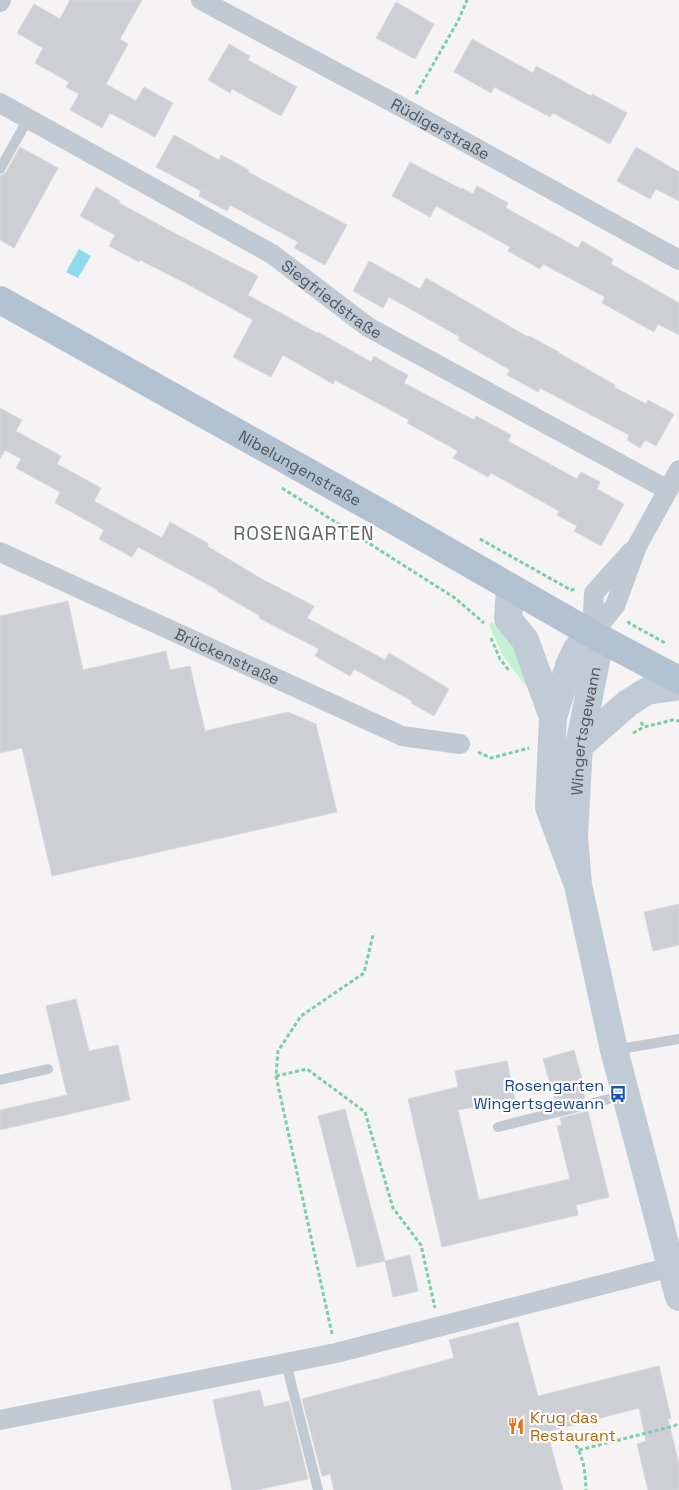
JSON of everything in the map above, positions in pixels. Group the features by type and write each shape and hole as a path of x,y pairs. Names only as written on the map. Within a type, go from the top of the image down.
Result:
{"main road":[{"name":"Nibelungenstraße","path":"0,300 388,517 592,634 679,680"},
{"path":"510,588 508,620 527,646 535,663 553,717"},
{"name":"Wingertsgewann","path":"578,885 548,807 553,717 574,656 583,642 592,634 597,656 580,746 574,836 578,885 614,1050 679,1297"},
{"path":"580,746 628,703 648,691 679,686"}],"street":[{"name":"Rüdigerstraße","path":"200,0 407,110 679,260"},
{"name":"Siegfriedstraße","path":"0,104 272,254 368,327 668,490"},
{"path":"592,634 615,606 637,546 679,470"},
{"name":"Brückenstraße","path":"0,552 402,736 460,744"},
{"path":"0,1420 336,1353 439,1325 671,1267"}],"lane":[{"path":"0,169 28,119"},
{"path":"614,1050 679,1039"},
{"path":"0,1080 48,1070"},
{"path":"498,1127 626,1095"},
{"path":"286,1363 318,1490"}],"path":[{"path":"407,110 458,21 467,0"},
{"path":"282,488 455,598 484,623"},
{"path":"488,632 500,659 512,675"},
{"path":"460,744 491,758 533,746"},
{"path":"336,1353 276,1076 278,1050 301,1016 364,973 372,935"},
{"path":"276,1076 307,1069 366,1112 393,1208 421,1245 439,1325"},
{"path":"579,1450 674,1426 679,1423"},
{"path":"568,1434 579,1450 585,1469 586,1490"}],"green space":[{"path":"492,622 521,655 529,690 503,656 489,625"}],"water":[{"path":"79,249 91,256 78,278 66,272"}],"building":[{"path":"70,0 142,0 120,39 128,44 106,84 136,101 144,87 173,103 155,137 110,113 102,128 70,110 79,94 66,87 69,82 35,63 43,48 17,33 34,4 60,19"},
{"path":"396,2 434,24 415,59 376,38"},
{"path":"472,39 533,73 536,66 627,113 610,144 553,113 550,117 494,87 491,93 454,72"},
{"path":"229,44 250,56 248,60 297,87 281,116 232,89 230,93 208,80"},
{"path":"174,135 219,160 221,155 249,170 248,172 347,225 325,265 294,248 298,242 230,205 227,211 199,196 201,191 156,167"},
{"path":"20,147 58,168 14,248 0,240 0,176 6,172"},
{"path":"636,147 679,172 679,201 656,189 650,199 617,181"},
{"path":"410,162 473,194 477,186 508,203 506,208 578,248 582,241 613,259 611,264 679,303 679,335 658,324 654,332 602,303 605,297 543,264 540,269 508,251 510,247 436,206 430,217 392,196"},
{"path":"96,187 120,201 119,203 258,276 248,295 371,362 374,356 408,375 404,383 474,420 476,416 511,435 508,441 577,479 581,472 600,482 597,489 624,504 601,546 574,531 577,526 557,515 559,511 491,473 488,477 453,458 458,451 407,423 409,420 335,380 333,384 283,355 271,377 233,357 253,320 189,285 109,246 115,235 80,216"},
{"path":"369,261 420,289 426,278 528,337 559,352 615,385 614,387 646,404 648,400 674,414 656,446 645,440 640,448 627,440 629,435 540,388 538,392 507,375 510,370 458,340 460,337 389,297 383,308 353,291"},
{"path":"0,408 22,420 16,431 61,456 57,464 101,488 94,501 162,538 170,522 209,544 207,546 260,578 314,606 307,618 385,660 389,653 449,689 434,716 411,703 412,701 354,669 350,676 315,656 319,649 259,618 260,616 218,590 138,547 132,557 99,539 104,530 55,503 60,492 16,468 21,459 5,450 0,459"},
{"path":"68,601 83,670 166,651 170,670 190,666 205,731 288,712 316,724 337,812 52,876 22,748 0,753 0,616"},
{"path":"679,904 679,945 653,951 644,912"},
{"path":"76,999 89,1051 118,1045 130,1100 0,1130 0,1110 67,1095 46,1006"},
{"path":"574,1050 585,1089 583,1090 585,1098 556,1105 543,1059"},
{"path":"507,1061 515,1099 458,1110 479,1200 570,1179 557,1126 562,1125 560,1118 588,1111 609,1197 576,1205 578,1215 442,1247 408,1099 458,1087 455,1071"},
{"path":"345,1109 385,1261 357,1267 318,1116"},
{"path":"410,1255 418,1291 393,1297 385,1261"},
{"path":"518,1322 538,1396 659,1366 671,1418 668,1419 679,1464 679,1490 648,1490 637,1444 646,1441 639,1408 547,1432 563,1490 334,1490 330,1474 322,1476 302,1399 454,1358 449,1340"},
{"path":"260,1390 264,1407 289,1401 308,1479 257,1490 232,1490 213,1400"}],"place":[{"name":"Rosengarten Wingertsgewann","path":"618,1094"},
{"name":"Krug das Restaurant","path":"516,1426"}],"district":[{"name":"ROSENGARTEN","path":"304,533"}]}
